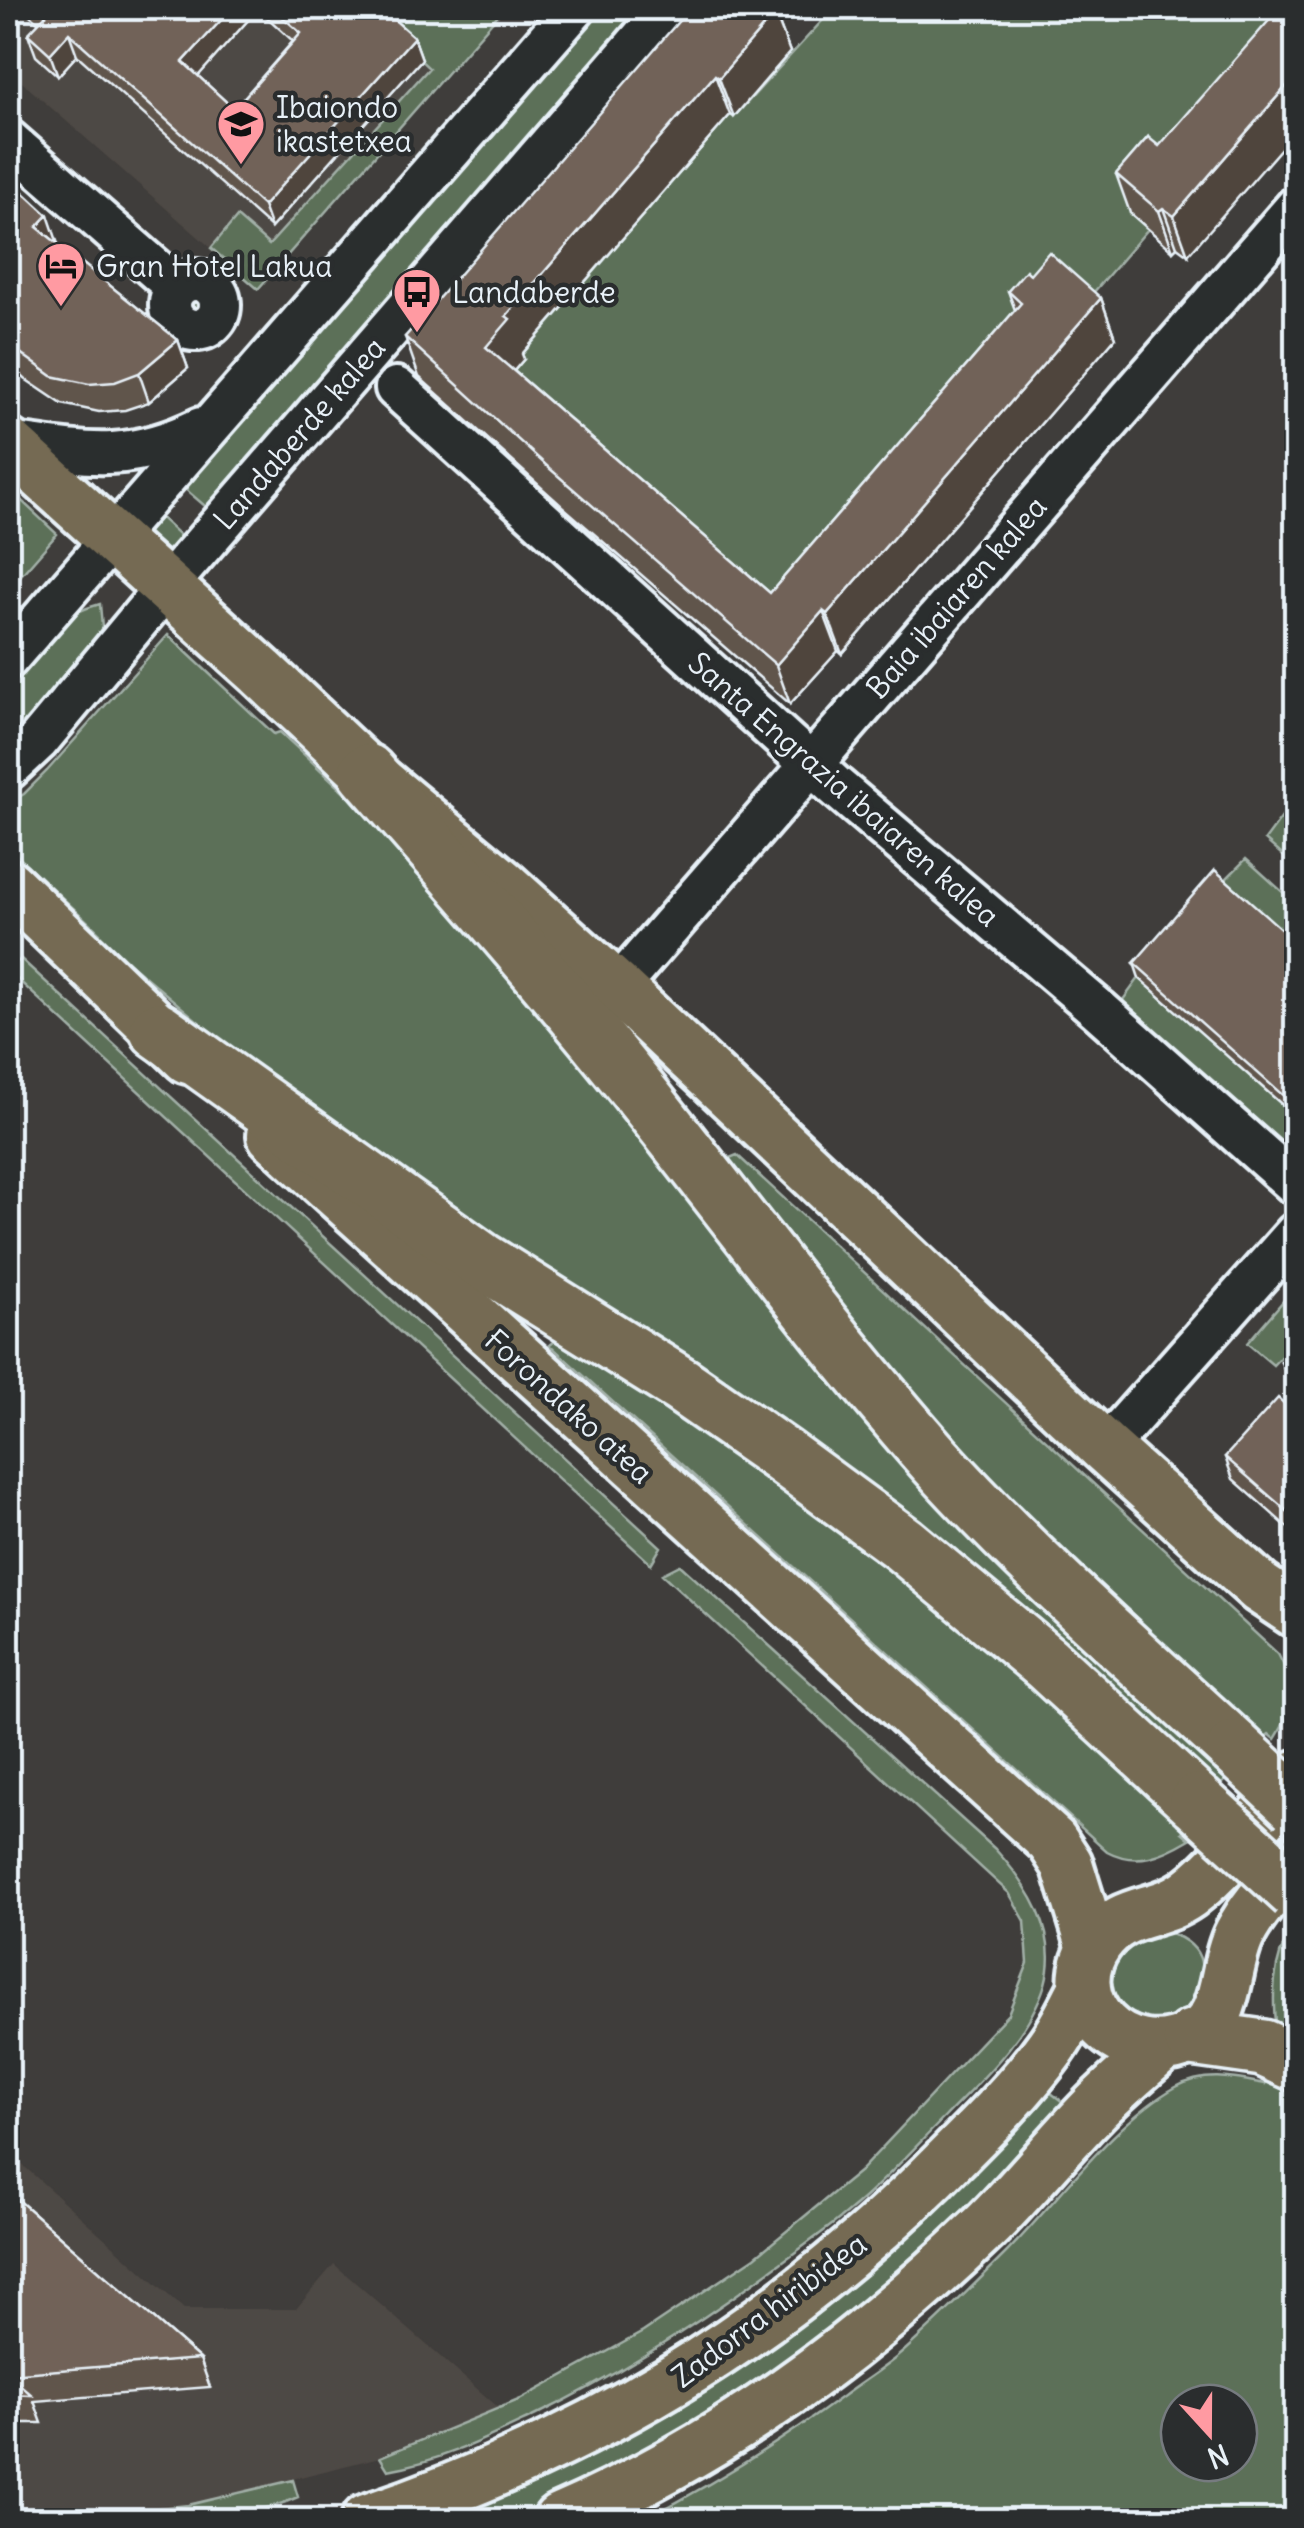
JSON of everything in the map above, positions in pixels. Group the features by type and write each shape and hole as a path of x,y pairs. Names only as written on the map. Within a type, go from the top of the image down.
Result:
{"highway":[{"path":"368,772 545,976 702,1170 767,1258 935,1460 1010,1538 1296,1804"},
{"path":"158,1030 465,1249 681,1385 860,1512 980,1607 1296,1892"},
{"path":"1176,2044 1264,2048 1296,2064"}],"main road":[{"path":"8,443 368,772 502,884 617,988 1105,1448 1260,1588 1296,1612"},
{"name":"Forondako atea","path":"8,885 158,1030 546,1386 1052,1841 1068,1864 1089,1968 1090,2005 1112,2034 1138,2047 1176,2044"},
{"path":"1089,1968 1119,1920 1170,1904 1198,1886 1296,1776"},
{"path":"559,2520 702,2448 803,2383 902,2305 988,2224 1092,2110 1218,2012 1228,1964 1251,1914 1296,1861"},
{"name":"Zadorra hiribidea","path":"367,2520 436,2497 530,2458 668,2386 786,2305 885,2224 964,2146 1054,2043 1089,1968"}],"street":[{"path":"8,658 575,8"},
{"name":"Landaberde kalea","path":"166,586 668,8"},
{"path":"8,140 176,287"},
{"name":"Baia ibaiaren kalea","path":"617,988 1296,208"},
{"name":"Santa Engrazia ibaiaren kalea","path":"396,388 811,764 1098,1009 1296,1185"},
{"path":"8,443 99,455 122,454 172,442 214,422"},
{"path":"8,769 38,741 166,586"},
{"path":"1105,1448 1296,1233"}],"shaded area":[{"name":"Ibaiondo ikastetxea","path":"8,8 504,8 258,289 8,70"},
{"path":"8,2152 184,2309 296,2309 334,2264 499,2408 380,2457 189,2505 92,2518 8,2520"}],"green space":[{"path":"365,8 504,8 258,289 211,248 237,217 269,245 429,68"},
{"path":"591,8 651,8 212,512 177,482"},
{"path":"834,8 1296,8 1130,213 1148,229 784,632 500,387 524,359 521,356 730,115 734,117"},
{"path":"195,288 208,293 213,306 208,319 195,324 182,319 177,306 182,293"},
{"path":"8,488 57,534 8,590"},
{"path":"152,510 186,541 172,558 137,527"},
{"path":"100,604 102,627 89,650 8,743 8,678 58,623"},
{"path":"168,635 274,734 280,732 353,800 446,898 1232,1774 1214,1792 466,1219 249,1064 98,937 100,933 8,847 8,803 24,794 47,771"},
{"path":"1291,805 1296,810 1296,867 1265,840"},
{"path":"1246,859 1296,904 1296,953 1220,885"},
{"path":"21,959 661,1547 651,1564 14,976 8,978 8,970"},
{"path":"1139,978 1296,1117 1296,1160 1114,1012"},
{"path":"737,1155 1278,1654 1288,1676 1291,1697 1275,1739 1269,1734 1265,1737 1106,1590 953,1437 864,1336 781,1231 727,1159"},
{"path":"1296,1286 1296,1341 1273,1365 1247,1343"},
{"path":"555,1341 728,1451 894,1572 1078,1730 1185,1828 1182,1832 1190,1839 1150,1857 1129,1858 1107,1851 550,1345"},
{"path":"680,1565 995,1849 1038,1910 1048,1946 1045,1984 1028,2021 989,2072 876,2187 814,2239 688,2328 599,2382 464,2448 388,2470 380,2457 521,2399 643,2332 755,2257 860,2171 1008,2014 1028,1963 1025,1921 1009,1893 662,1574"},
{"path":"1162,1930 1195,1949 1202,1966 1200,2004 1170,2027 1132,2023 1108,1993 1112,1965 1126,1943"},
{"path":"1291,1930 1296,1935 1296,2045 1276,2033 1274,2006 1277,1967"},
{"path":"1270,2070 1296,2085 1296,2520 643,2520 770,2446 897,2357 1008,2251 1109,2140 1154,2101 1198,2079 1265,2084"},
{"path":"1038,2083 1072,2109 897,2295 602,2487 525,2520 409,2520 603,2437"},
{"path":"293,2480 298,2497 241,2514 175,2520 47,2520 188,2505"}],"building":[{"path":"38,8 232,8 183,62 234,109 301,33 272,8 381,8 414,37 263,206 69,33 50,54 28,34 46,15"},
{"path":"690,8 769,8 775,13 719,78 715,75 506,316 510,319 486,347 770,593 1021,303 1008,291 1026,270 1030,274 1049,252 1101,298 827,614 823,611 776,665 405,337"},
{"path":"1280,8 1296,8 1296,75 1174,216 1163,208 1159,211 1116,174 1148,137 1159,146"},
{"name":"Gran Hotel Lakua","path":"8,178 48,215 37,227 178,340 139,373 115,382 89,384 52,376 8,344"},
{"path":"1296,778 1296,799 1286,790"},
{"path":"1215,870 1296,942 1296,1107 1134,963"},
{"path":"1296,1344 1296,1375 1281,1362"},
{"path":"1278,1398 1296,1414 1296,1519 1225,1457"},
{"path":"8,2191 200,2359 8,2374"},
{"path":"8,2374 32,2395 8,2394"}],"place":[{"name":"Ibaiondo ikastetxea","path":"241,166"},
{"name":"Gran Hotel Lakua","path":"61,308"},
{"name":"Landaberde","path":"417,334"}]}
